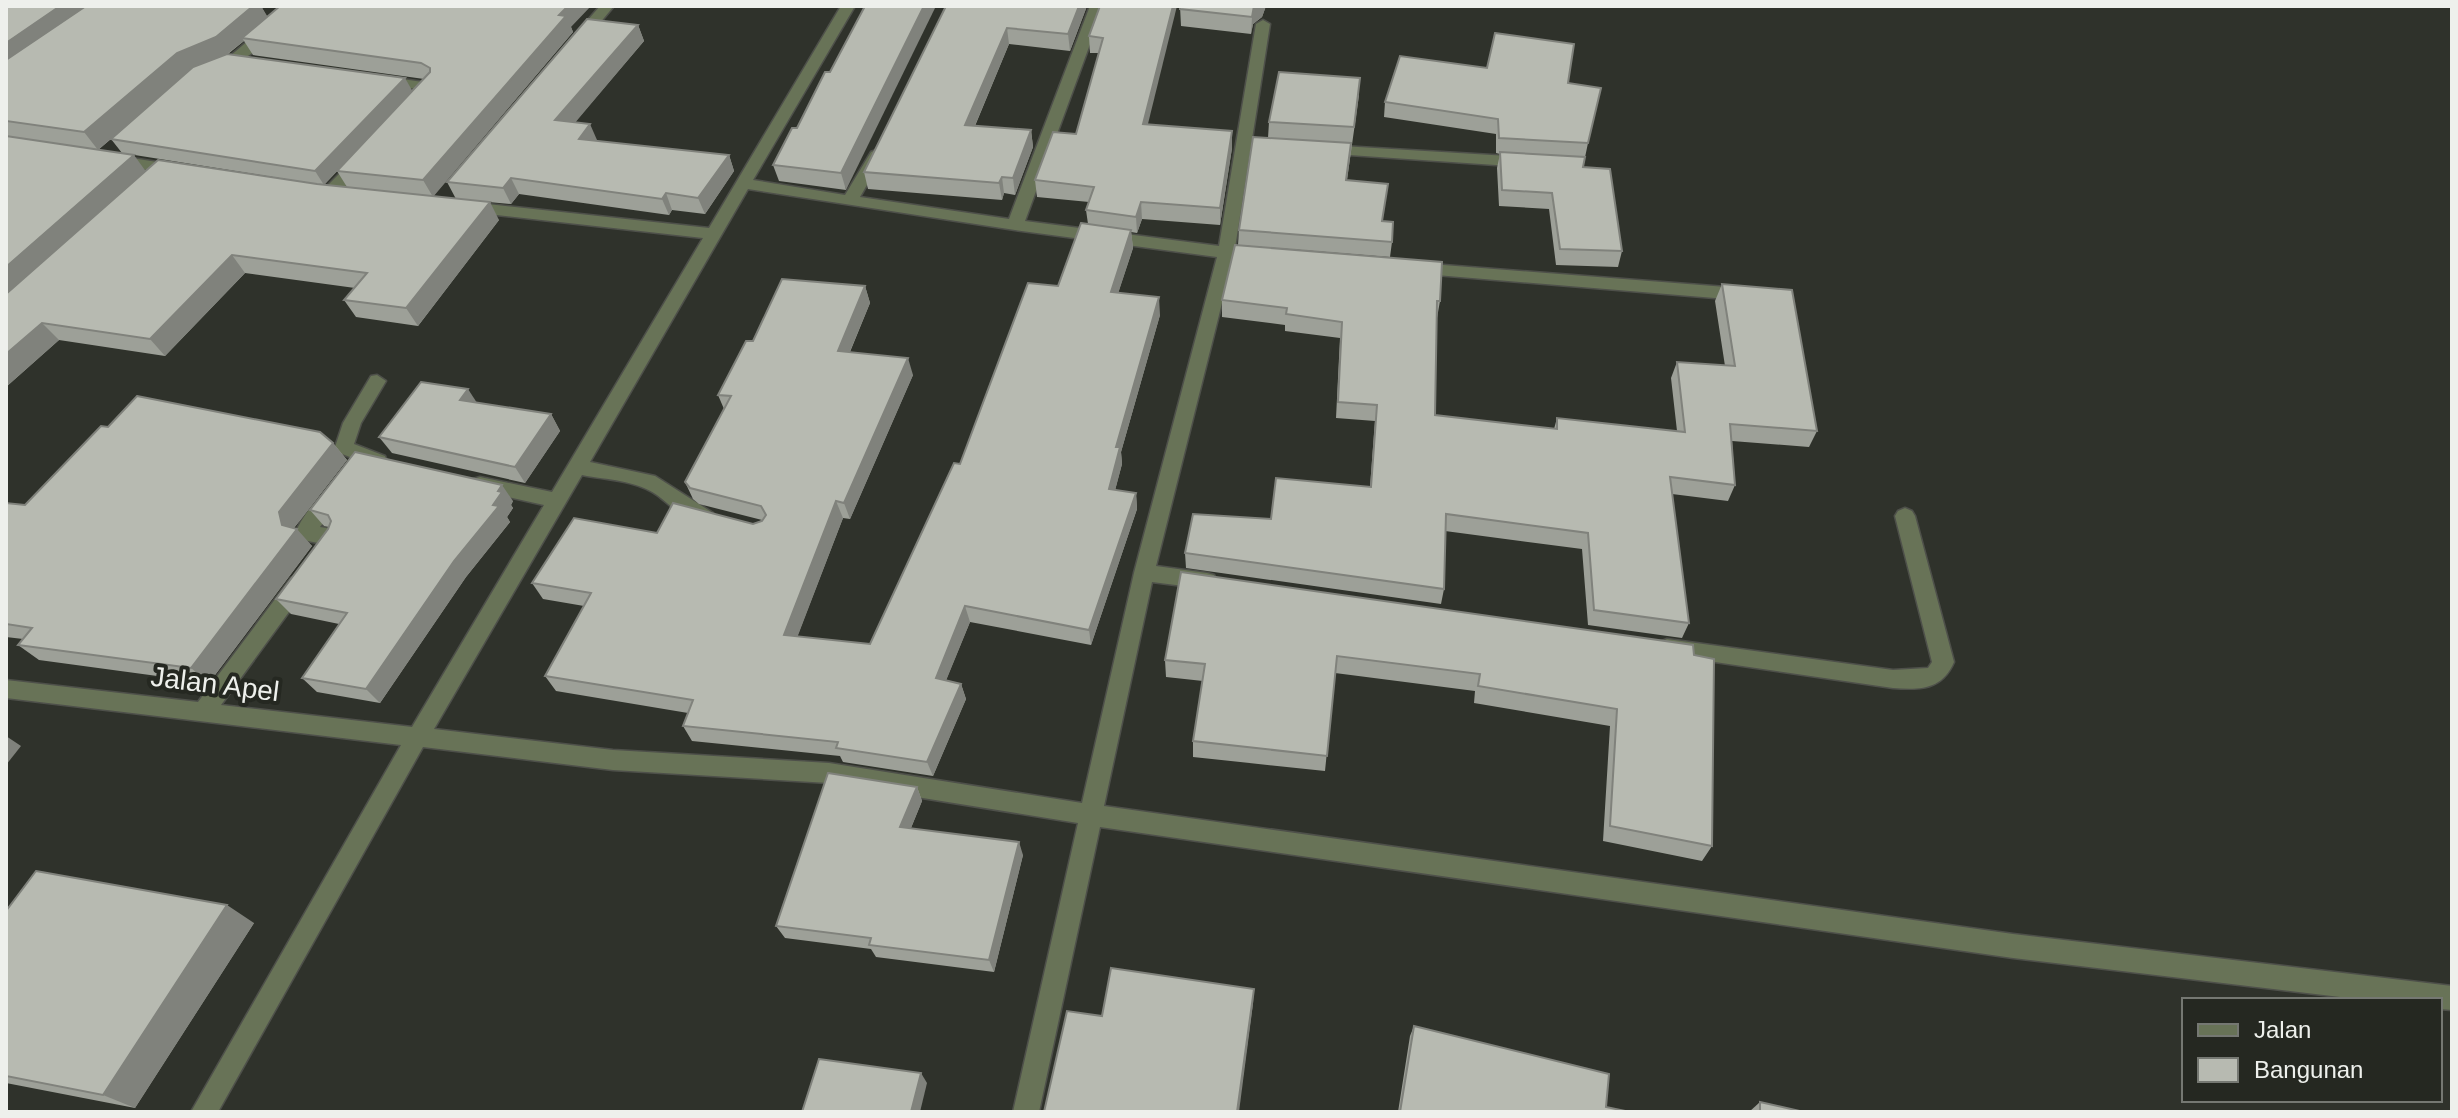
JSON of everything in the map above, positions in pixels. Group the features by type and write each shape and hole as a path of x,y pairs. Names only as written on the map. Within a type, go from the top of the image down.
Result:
{"street":[{"path":"196,76 242,61 297,6"},
{"path":"564,57 607,6"},
{"path":"204,1112 418,738 848,6"},
{"path":"1015,225 1097,6"},
{"path":"1026,1112 1144,573 1252,145 1263,24"},
{"path":"370,79 430,87 420,98"},
{"path":"850,201 881,144"},
{"path":"1311,150 1537,163"},
{"path":"329,194 369,151"},
{"path":"103,154 196,173"},
{"path":"147,186 167,168"},
{"path":"745,184 1015,225 1257,256"},
{"path":"454,206 716,234"},
{"path":"1397,267 1739,294"},
{"path":"354,470 344,447 352,423 377,381"},
{"path":"203,712 332,538 305,534 306,530 354,470 393,464"},
{"path":"579,467 648,481 675,497 691,513 730,524"},
{"path":"468,481 559,501"},
{"path":"1645,645 1893,679 1928,679 1938,672 1943,662 1905,516"},
{"path":"1144,573 1220,583"},
{"name":"Jalan Apel","path":"6,689 613,760 829,773 1091,815 2013,946 2452,998"}],"building":[{"path":"6,6 60,6 6,43"},
{"path":"86,6 253,6 216,37 177,53 84,132 6,121 6,60"},
{"path":"280,6 568,6 559,15 566,16 423,180 337,171 430,72 430,68 421,63 242,38"},
{"path":"865,6 924,6 841,173 773,165 792,128 797,128 825,72 830,72"},
{"path":"946,6 1079,6 1068,34 1007,28 965,125 1031,130 1013,178 1002,177 999,183 864,172"},
{"path":"1100,6 1173,6 1143,124 1232,131 1220,208 1141,202 1136,217 1086,210 1094,187 1035,180 1053,132 1076,134 1103,38 1089,36"},
{"path":"1180,6 1254,6 1252,17 1180,9"},
{"path":"587,19 638,25 555,120 590,124 579,139 729,155 698,198 666,193 662,199 511,178 503,188 447,182"},
{"path":"1495,33 1574,44 1568,83 1601,88 1588,143 1499,138 1498,119 1385,102 1400,56 1487,68"},
{"path":"227,54 405,78 315,171 111,139 193,67"},
{"path":"1279,72 1360,78 1354,127 1269,122"},
{"path":"6,136 134,155 6,267"},
{"path":"1253,137 1351,143 1346,180 1388,184 1382,221 1393,222 1392,242 1239,230"},
{"path":"1500,152 1585,157 1583,167 1610,169 1622,251 1560,249 1552,193 1502,190"},
{"path":"158,160 317,184 490,202 406,308 344,300 367,273 232,255 150,339 42,323 6,354 6,294"},
{"path":"1081,223 1131,230 1111,292 1159,297 1116,447 1120,447 1109,489 1136,493 1089,630 965,606 936,678 961,684 927,762 836,748 838,742 683,726 693,700 545,676 591,593 532,583 574,518 657,533 673,503 753,524 762,521 766,515 761,506 690,488 685,482 731,396 718,395 746,341 753,341 782,279 865,286 838,351 908,358 844,503 836,501 784,635 870,644 954,463 960,464 1028,283 1058,286"},
{"path":"1235,245 1442,262 1440,301 1437,301 1435,415 1557,429 1557,418 1685,432 1677,362 1735,366 1722,284 1792,290 1817,431 1730,424 1735,485 1670,477 1689,623 1594,610 1588,533 1446,514 1444,589 1185,553 1193,514 1271,519 1276,478 1371,487 1377,405 1338,402 1342,322 1286,314 1287,308 1222,300"},
{"path":"421,382 468,389 460,400 551,414 515,467 379,437"},
{"path":"137,396 320,432 333,443 279,512 282,525 297,529 191,668 18,645 32,628 6,624 6,503 25,505 101,426 108,427"},
{"path":"355,452 502,485 498,491 502,492 493,505 499,506 454,561 366,689 302,678 347,613 276,599 328,529 331,521 328,515 310,510"},
{"path":"1181,572 1693,645 1694,655 1714,659 1712,846 1610,826 1617,709 1478,686 1480,674 1337,656 1327,756 1193,741 1205,664 1165,660"},
{"path":"828,773 917,787 900,827 1019,842 989,960 869,945 871,938 776,926"},
{"path":"36,871 227,905 103,1095 6,1076 6,911"},
{"path":"1111,968 1254,989 1237,1112 1044,1112 1067,1011 1102,1016"},
{"path":"1414,1026 1609,1074 1606,1107 1630,1112 1400,1112"},
{"path":"819,1059 921,1073 911,1112 802,1112"},
{"path":"1760,1102 1804,1112 1760,1112"}]}
